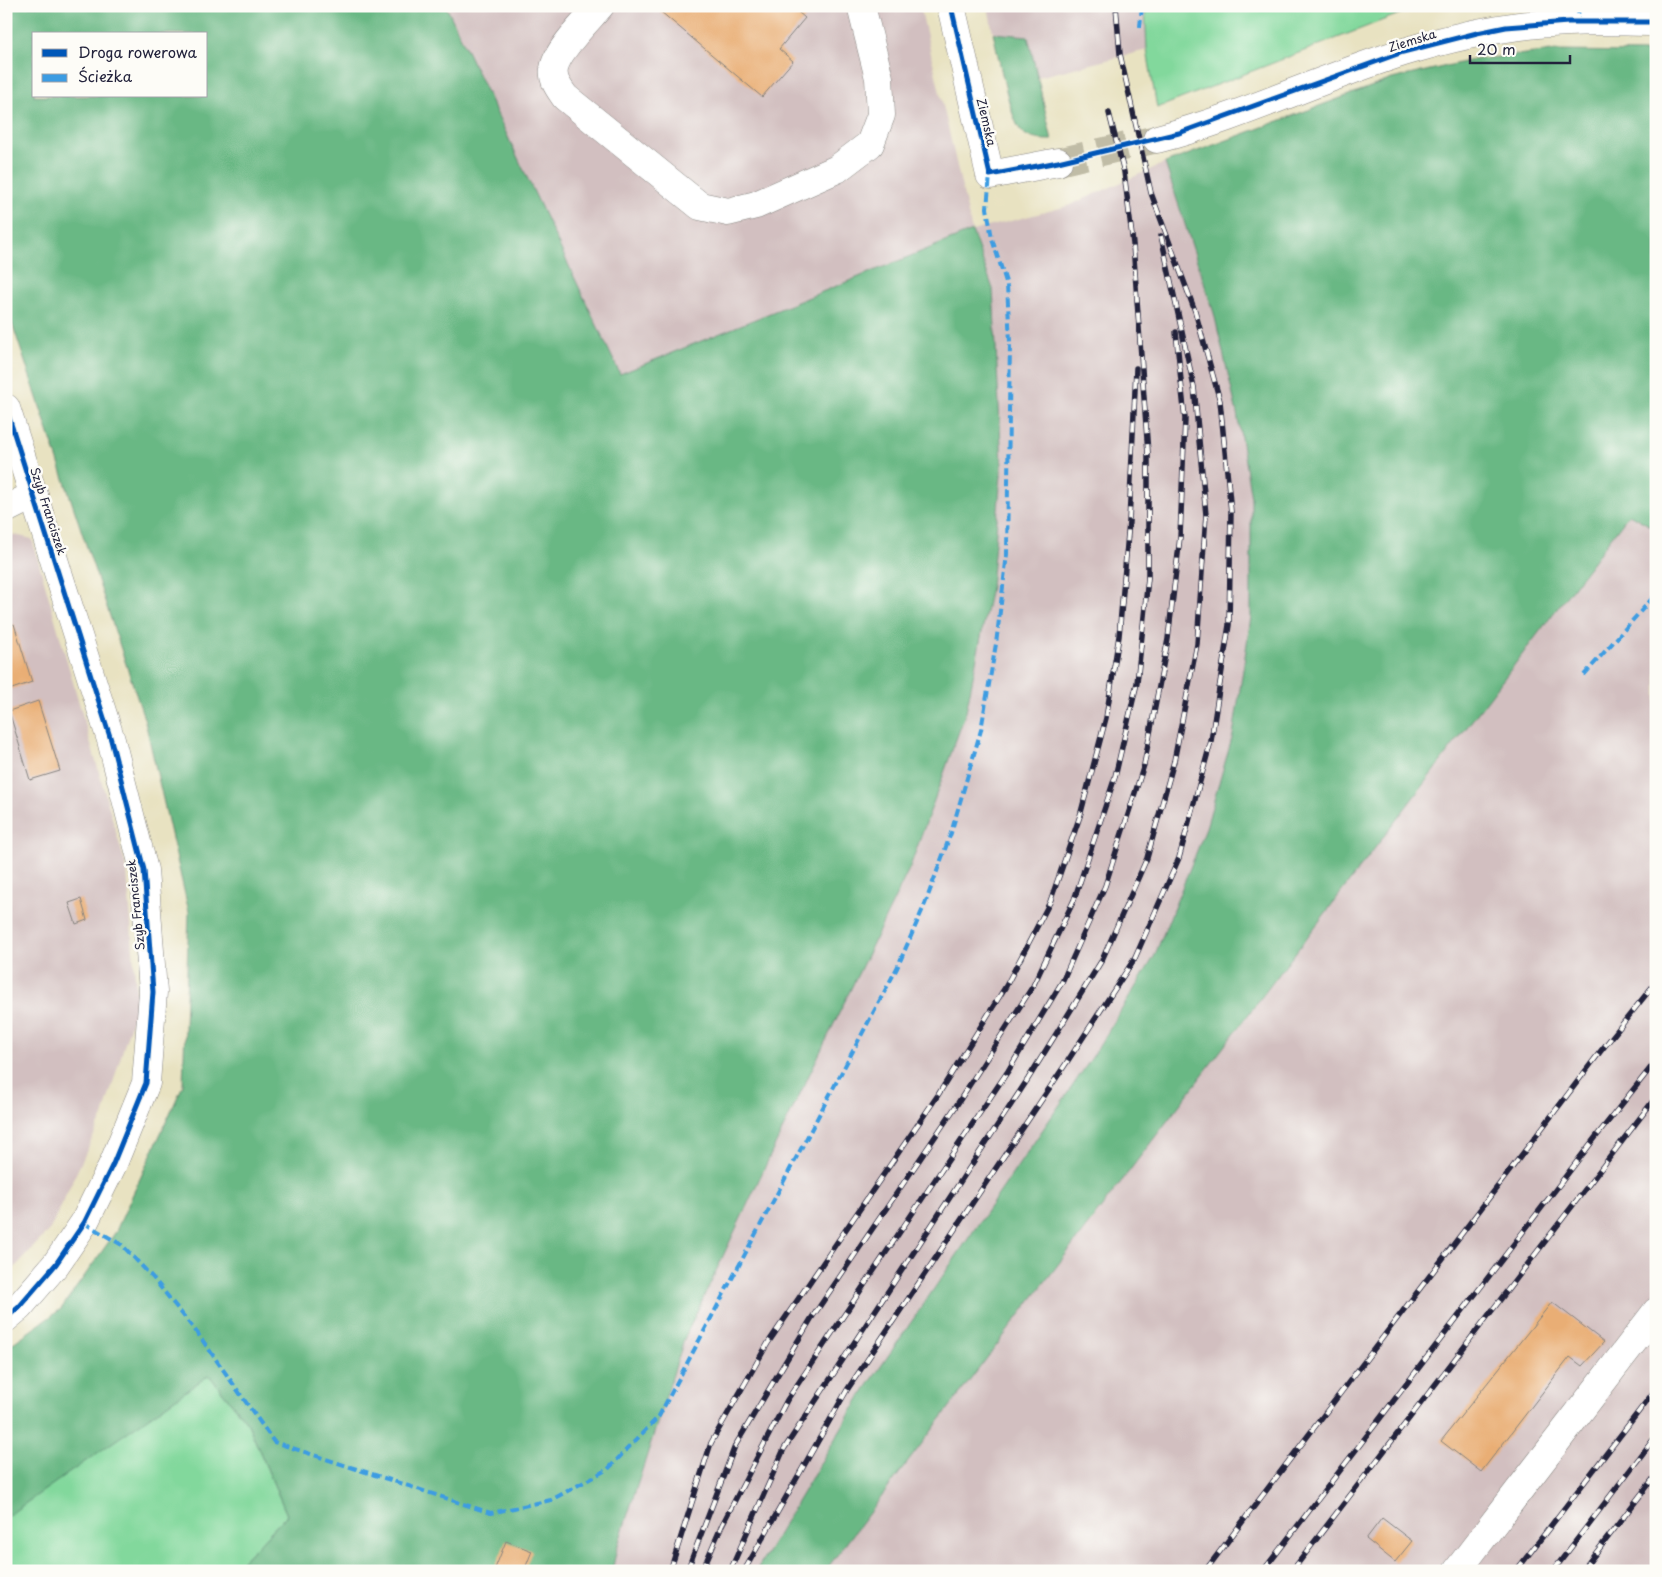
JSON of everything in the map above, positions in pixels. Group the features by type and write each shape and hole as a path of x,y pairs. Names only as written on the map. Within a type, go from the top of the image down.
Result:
{"street":[{"path":"600,6 559,54 554,69 556,83 565,97 700,206 728,212 756,205 837,169 870,144 881,115 879,78 861,6"},
{"name":"Ziemska","path":"951,6 990,175 1058,162"},
{"name":"Ziemska","path":"1157,139 1202,126 1403,52 1468,35 1506,27 1568,22 1656,22"},
{"name":"Szyb Franciszek","path":"6,408 111,740 144,870 153,992 146,1083 113,1164 84,1223 56,1264 19,1308 6,1318"},
{"path":"6,508 34,495"},
{"path":"1457,1571 1656,1312"}],"shaded area":[{"path":"453,6 920,6 972,231 620,374 448,10"},
{"path":"988,6 1145,6 1147,50 1038,77 1028,36 993,33"},
{"path":"1165,163 1214,313 1237,413 1251,498 1251,617 1233,735 1205,831 1154,957 1095,1053 858,1400 756,1571 612,1571 617,1548 685,1337 779,1137 991,587 1002,464 993,289 972,231 1068,206"},
{"path":"1629,514 1656,529 1656,1571 825,1571"},
{"path":"6,533 32,539 127,870 137,1003 103,1116 50,1229 6,1277"}],"green space":[{"path":"6,6 446,6 620,374 972,231 993,289 1002,464 991,587 966,712 910,867 779,1137 685,1337 617,1548 612,1571 233,1571 287,1515 248,1424 209,1375 6,1517 6,1348 61,1309 115,1233 183,1085 189,912 145,721 6,305"},
{"path":"1145,6 1451,6 1412,9 1157,108 1147,50"},
{"path":"993,33 1028,36 1052,140 1040,140 1030,137 1018,127 1009,102"},
{"path":"1552,51 1656,52 1656,529 1629,514 825,1571 756,1571 858,1400 1095,1053 1154,957 1205,831 1233,735 1251,617 1251,498 1237,413 1214,313 1165,163 1392,79 1472,60"},
{"path":"209,1375 248,1424 287,1515 233,1571 6,1571 6,1511"}],"building":[{"path":"654,6 791,6 805,18 779,49 793,61 762,97"},
{"path":"14,624 32,682 6,691 6,627"},
{"path":"38,701 60,771 30,780 9,711"},
{"path":"81,899 87,920 76,924 69,903"},
{"path":"1552,1302 1604,1342 1582,1366 1570,1357 1481,1472 1441,1441"},
{"path":"1382,1518 1412,1541 1395,1562 1366,1539"},
{"path":"506,1541 532,1551 524,1571 494,1571"}],"tunnel":[{"path":"1058,162 1157,139"}],"railway":[{"path":"744,1571 847,1390 1135,958 1179,858 1211,741 1229,625 1231,512 1220,401 1195,311 1151,193 1120,54 1116,6"},
{"path":"687,1571 735,1446 811,1319 956,1106 1033,986 1074,900 1115,777 1137,683 1148,578 1148,453 1133,244 1124,172 1109,113"},
{"path":"730,1571 784,1449 1028,1079 1102,960 1147,858 1174,761 1197,644 1206,515 1194,387 1161,236"},
{"path":"702,1571 722,1525 787,1400 1008,1071 1062,982 1105,886 1144,765 1168,639 1180,537 1185,419 1176,332"},
{"path":"670,1571 711,1443 768,1343 938,1095 1006,986 1050,902 1080,816 1106,718 1119,636 1129,522 1136,368"},
{"path":"1205,1571 1600,1052 1656,982"},
{"path":"1263,1571 1656,1061"},
{"path":"1292,1571 1656,1097"},
{"path":"1516,1571 1656,1389"},
{"path":"1553,1571 1656,1436"},
{"path":"1582,1571 1656,1475"}],"marked path":[{"path":"1140,27 1142,6"},
{"path":"1577,6 1580,21"},
{"path":"84,1223 122,1245 154,1279 198,1334 274,1442 491,1513 551,1500 608,1469 659,1416 897,968 925,904 951,833 981,730 996,644 1007,554 1010,342 1007,285 992,239 987,208 990,175"},
{"path":"1584,675 1656,594"}],"cycle path":[{"path":"951,6 990,175 1058,162 1179,133 1403,52 1477,33 1506,27 1568,22 1656,22"},
{"path":"6,408 111,740 144,870 153,992 146,1083 113,1164 84,1223 56,1264 19,1307 6,1318"}]}
